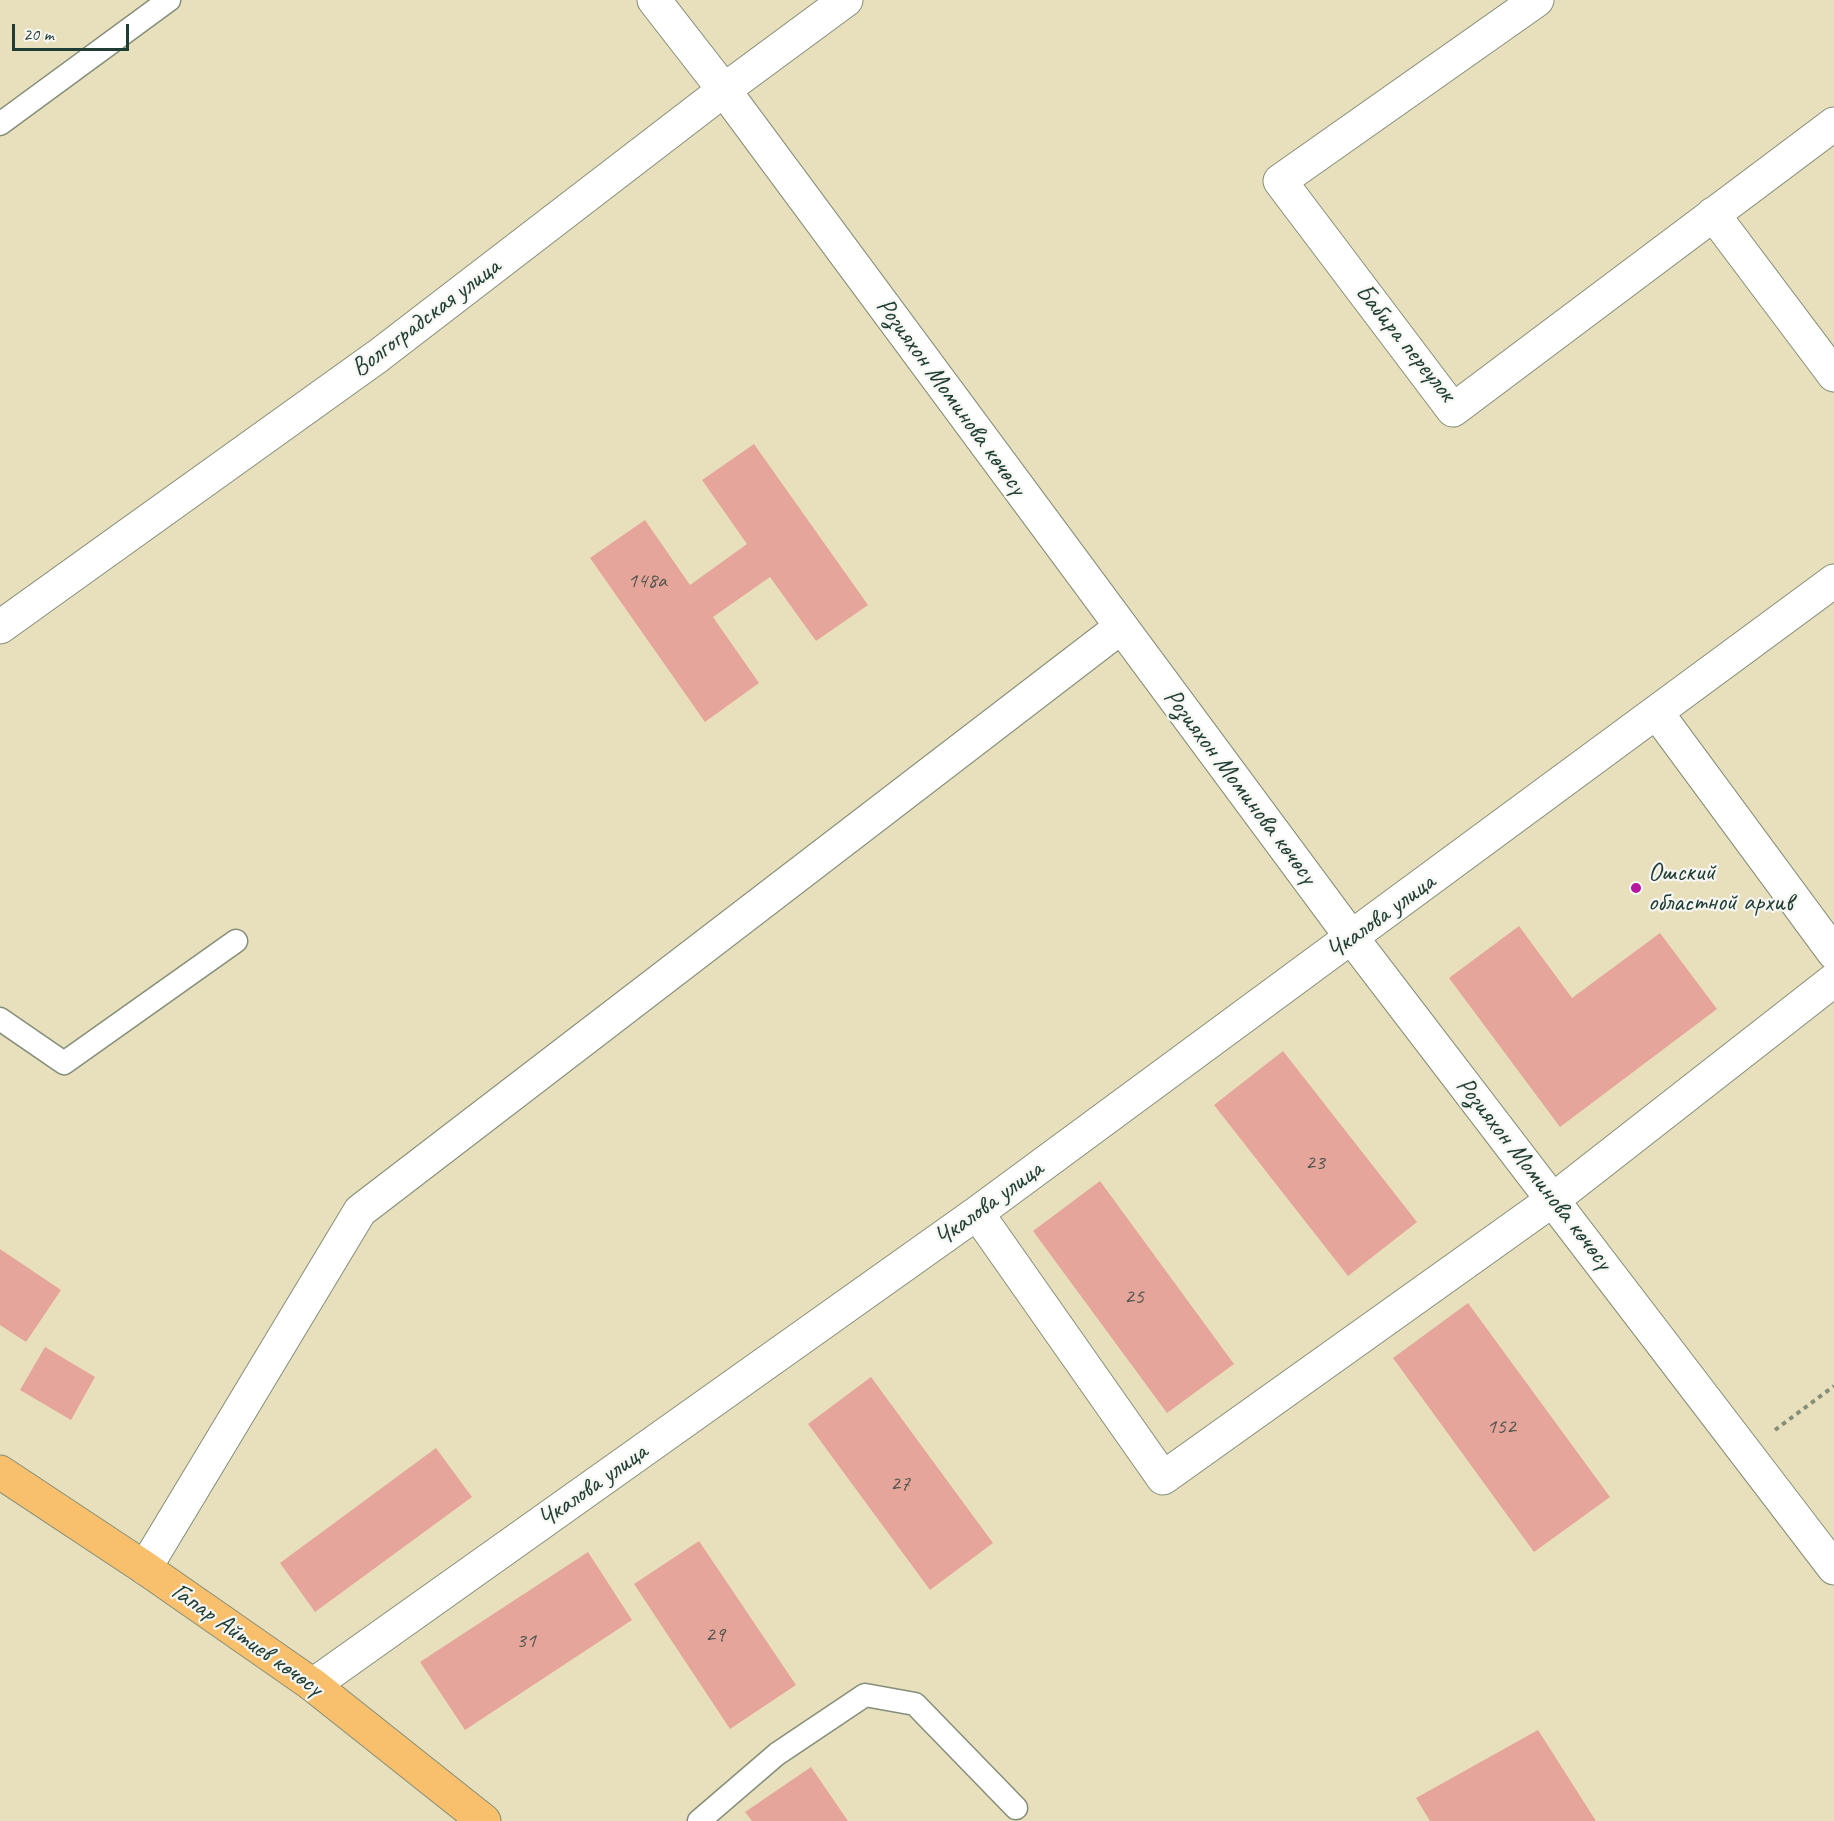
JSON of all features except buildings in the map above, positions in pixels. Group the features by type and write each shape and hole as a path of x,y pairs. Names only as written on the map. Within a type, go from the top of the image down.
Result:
{"main road":[{"name":"Гапар Айтиев көчөсү","path":"0,1472 145,1568 314,1686 483,1821"}],"street":[{"name":"Розияхон Моминова көчөсү","path":"654,0 724,90 1352,938 1554,1199 1834,1568"},
{"name":"Волгоградская улица","path":"0,627 378,356 724,90 846,0"},
{"name":"Бабира переулок","path":"1538,0 1281,181 1453,410 1834,124"},
{"path":"1713,214 1834,375"},
{"name":"Чкалова улица","path":"314,1686 977,1213 1834,581"},
{"path":"145,1568 360,1211 1121,627"},
{"path":"1657,713 1834,953"},
{"path":"977,1213 1163,1478 1554,1199 1834,980"}],"lane":[{"path":"0,124 155,4"},
{"path":"0,1019 64,1063 236,941"},
{"path":"699,1821 777,1754 865,1695 915,1704 1016,1808"}],"path":[{"path":"1746,1452 1834,1386"}],"place":[{"name":"Ошский областной архив","path":"1636,888"}]}
